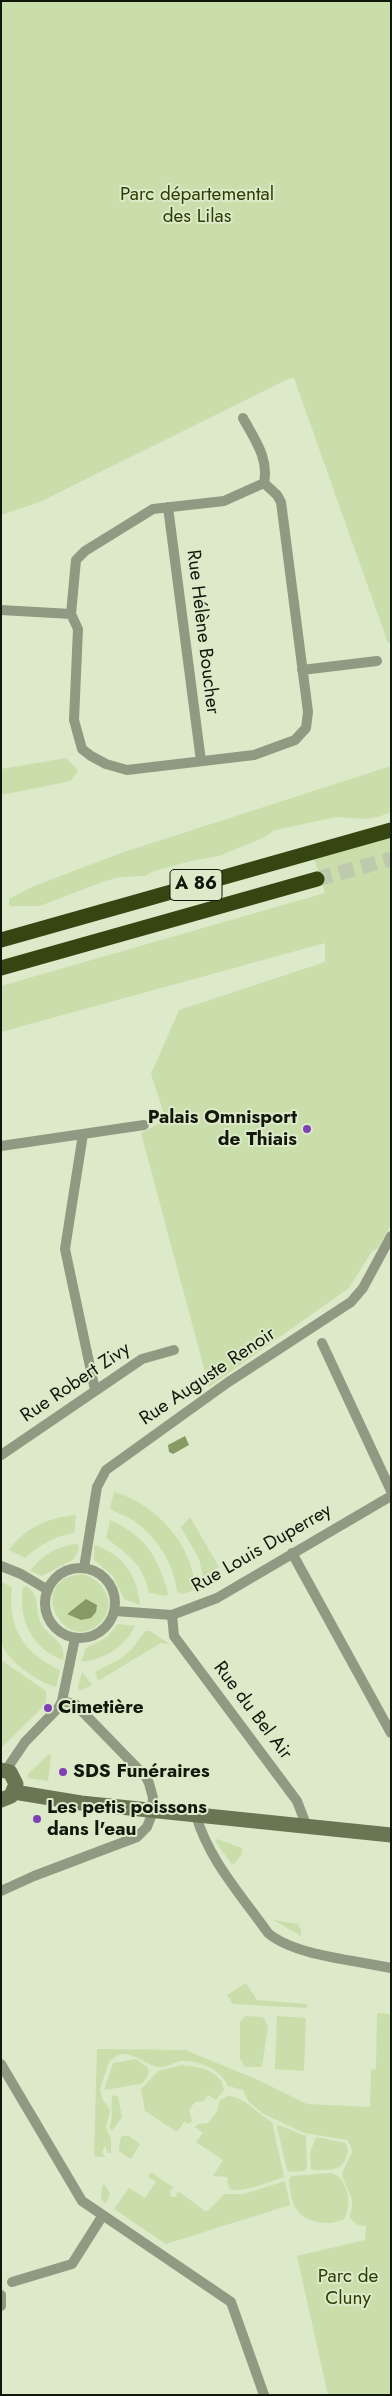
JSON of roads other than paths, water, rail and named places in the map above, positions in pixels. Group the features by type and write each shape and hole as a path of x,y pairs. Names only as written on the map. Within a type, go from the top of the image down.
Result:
{"highway":[{"name":"A 86","path":"1,940 391,830"},
{"name":"A 86","path":"1,968 317,879"}],"main road":[{"path":"4,1770 15,1779 8,1796 34,1797 391,1835"}],"street":[{"path":"244,418 265,460 264,483"},
{"path":"264,483 277,494 281,502 308,712 306,728 295,740 254,755 127,770 106,764 82,749 77,735 74,708 78,629 71,614 76,560 85,551 153,509 224,501 264,483"},
{"name":"Rue Hélène Boucher","path":"168,507 201,761"},
{"path":"1,610 71,614"},
{"path":"302,670 376,661"},
{"path":"1,1146 144,1125"},
{"path":"83,1134 65,1249 95,1390"},
{"name":"Rue Auguste Renoir","path":"84,1568 97,1486 103,1474 114,1463 227,1383 351,1302 363,1288 391,1236"},
{"path":"322,1344 391,1491"},
{"name":"Rue Robert Zivy","path":"1,1455 145,1357 174,1350"},
{"name":"Rue Louis Duperrey","path":"115,1611 172,1615 218,1598 391,1496"},
{"path":"292,1553 391,1734"},
{"path":"1,1566 20,1574 48,1590"},
{"path":"84,1568 95,1571 105,1578 112,1587 115,1611 110,1622 102,1631 91,1636 75,1638 58,1630 51,1622 46,1612 45,1600 54,1580 62,1573 84,1568"},
{"name":"Rue du Bel Air","path":"172,1615 174,1636 297,1801 307,1827"},
{"path":"4,1770 25,1742 59,1708 75,1638"},
{"path":"1,1891 34,1876 137,1837 147,1827 152,1811 152,1789 146,1777 75,1704 62,1700"},
{"path":"196,1815 205,1840 268,1933 277,1940 295,1948 391,1968"},
{"path":"1,2064 82,2201 231,2302 264,2395"},
{"path":"12,2282 72,2264 103,2214"},
{"path":"1,2295 1,2306"}],"tunnel":[{"path":"317,879 391,859"}],"place":[{"name":"Palais Omnisport de Thiais","path":"307,1129"},
{"name":"Cimetière","path":"48,1708"},
{"name":"SDS Funéraires","path":"63,1772"},
{"name":"Les petis poissons dans l'eau","path":"37,1819"}],"park label":[{"name":"Parc départemental des Lilas","path":"197,206"},
{"name":"Parc de Cluny","path":"348,2288"}]}
